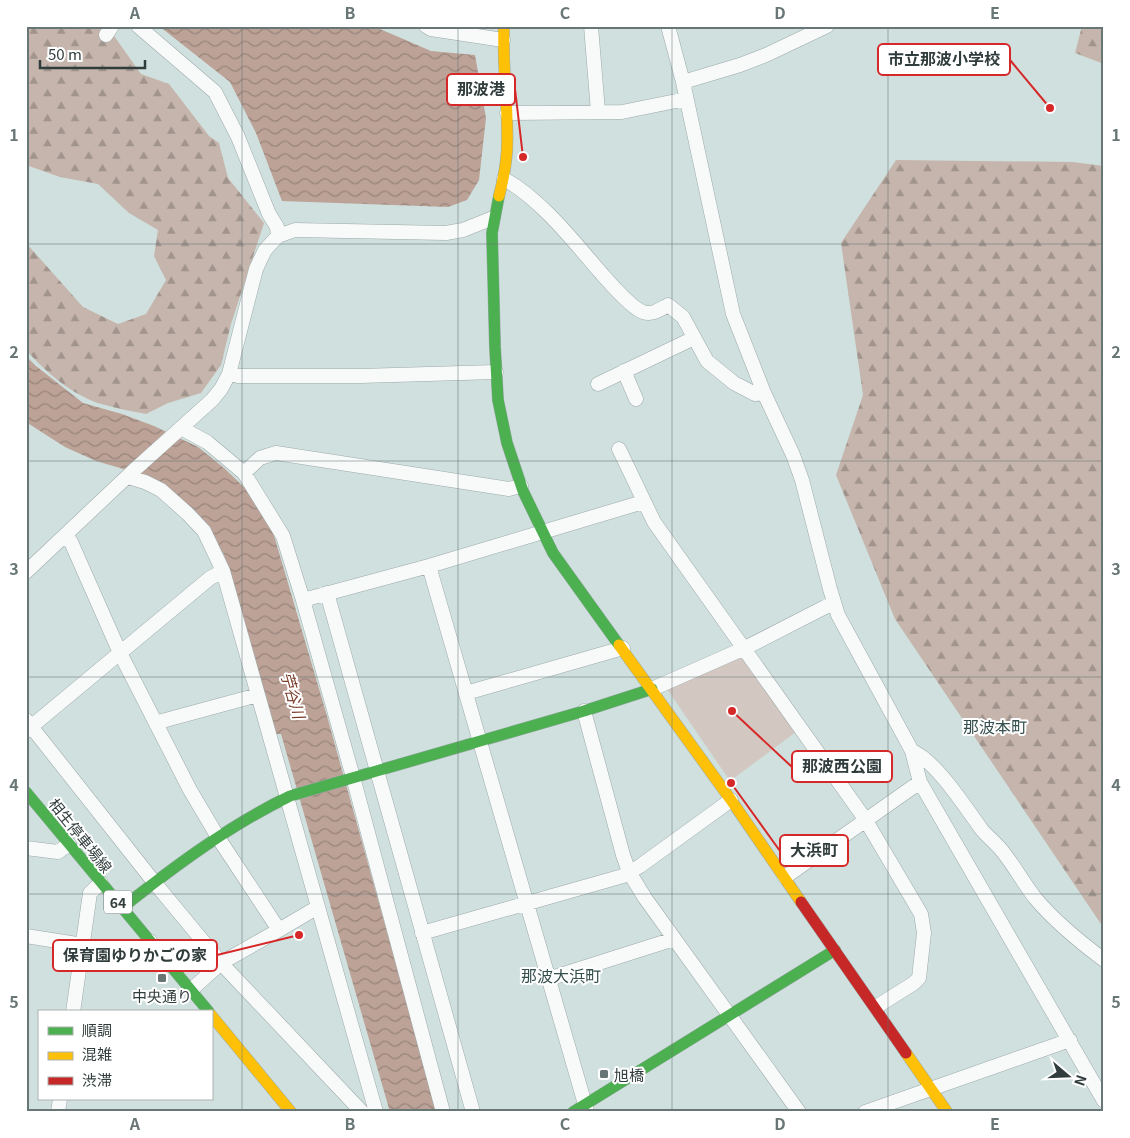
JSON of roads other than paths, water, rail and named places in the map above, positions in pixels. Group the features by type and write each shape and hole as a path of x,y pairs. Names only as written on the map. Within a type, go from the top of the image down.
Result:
{"street":[{"path":"138,26 215,92 238,137 277,227 278,236"},
{"path":"426,26 431,29 503,40"},
{"path":"504,26 507,151 504,179 493,218 492,248 496,372 502,426 521,486 553,553 731,800 876,1006 947,1112"},
{"path":"592,26 598,112"},
{"path":"668,26 683,82 733,314 764,393 793,455 805,487 838,615 912,751 920,782 1104,1100"},
{"path":"683,82 766,55 828,26"},
{"path":"507,113 622,112 686,99"},
{"path":"504,179 526,194 567,234 615,289 641,311 651,314 668,305 683,317 707,361 734,383 755,394 764,393"},
{"path":"26,572 212,400 221,389 229,374 256,269 265,250 278,236 295,230 446,233 462,230 493,218"},
{"path":"598,384 694,338"},
{"path":"624,371 636,399"},
{"path":"229,374 238,376 360,376 496,372"},
{"path":"178,430 207,442 244,473 283,536 303,600 350,778 443,1112"},
{"path":"619,449 654,522 866,818 921,914 924,933 919,978 876,1006"},
{"path":"244,473 260,458 276,453 509,489 521,486"},
{"path":"130,474 161,490 188,514 204,531 223,570 376,1112"},
{"path":"303,600 429,566 643,502"},
{"path":"66,535 120,653 190,790 219,839 279,930"},
{"path":"429,566 548,979 581,1110 835,950"},
{"path":"223,570 210,578 28,726 221,963 362,1112"},
{"path":"327,593 473,1112"},
{"path":"123,907 154,882 267,807 288,796 584,711 652,689 745,648 834,604"},
{"path":"466,693 623,648"},
{"path":"156,724 258,695"},
{"path":"584,711 629,872 674,939 799,1112"},
{"path":"912,751 920,754 946,782 985,833 1004,852 1019,877 1037,900 1057,922 1104,960"},
{"path":"784,877 920,782"},
{"name":"相生停車場線","path":"26,792 207,1010"},
{"path":"422,933 623,876 731,800"},
{"path":"26,848 58,852 69,844"},
{"path":"73,1010 90,893 101,883"},
{"path":"191,990 221,963 318,907"},
{"path":"26,936 134,953 150,941"},
{"path":"548,979 674,939"},
{"path":"212,1016 291,1112"},
{"path":"865,1112 1070,1040"}],"water":[{"path":"159,26 373,26 431,51 475,55 486,118 479,180 467,200 448,207 282,201 256,133 230,82"},
{"name":"苧谷川","path":"26,356 83,403 122,414 154,426 198,447 246,489 273,532 327,716 437,1112 390,1112 281,734 275,734 224,555 203,521 127,470 96,461 65,447 26,422"}],"place":[{"name":"市立那波小学校","path":"1050,108"},
{"name":"那波港","path":"523,157"},
{"name":"那波西公園","path":"732,711"},
{"name":"大浜町","path":"731,783"},
{"name":"保育園ゆりかごの家","path":"299,935"},
{"name":"中央通り","path":"162,978"},
{"name":"旭橋","path":"604,1074"}],"district":[{"name":"那波本町","path":"995,726"},
{"name":"那波大浜町","path":"561,975"}]}
